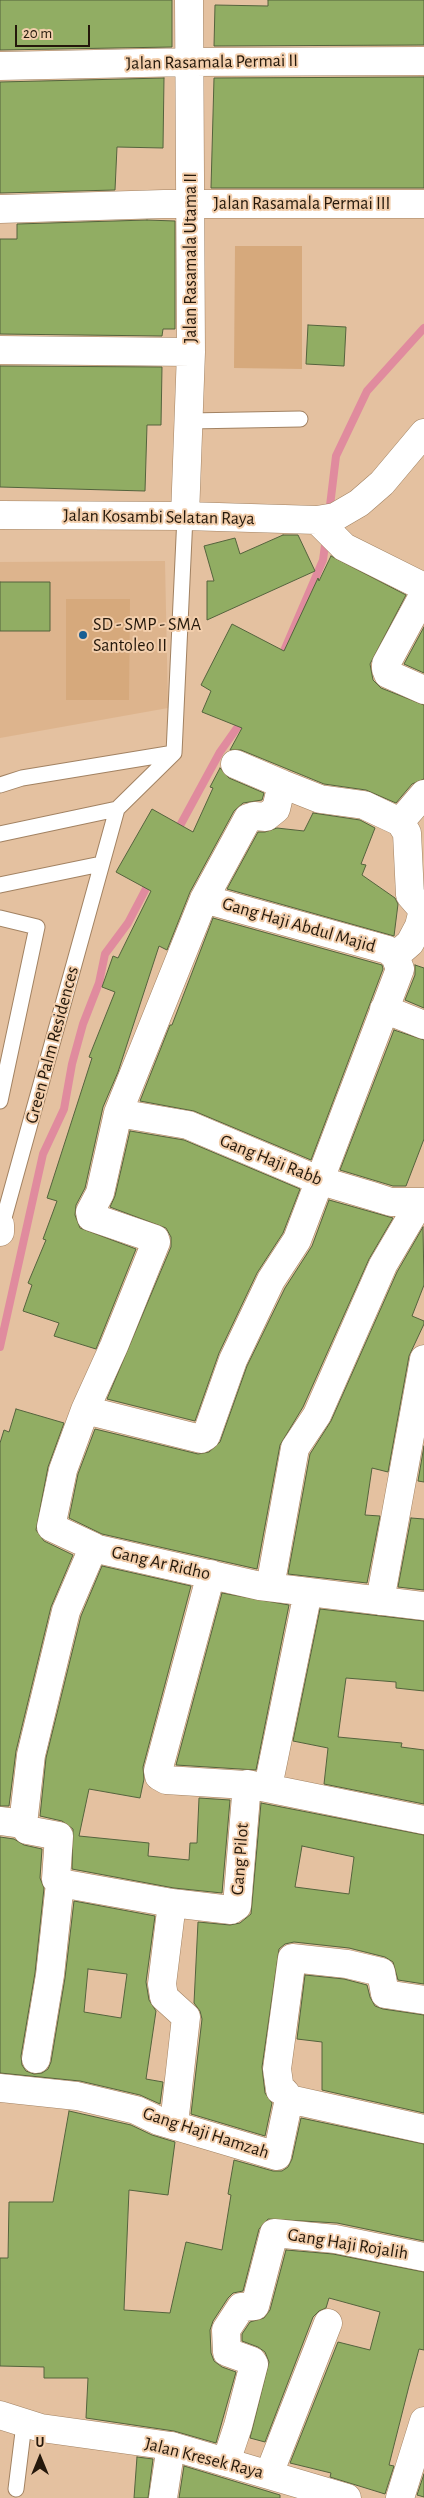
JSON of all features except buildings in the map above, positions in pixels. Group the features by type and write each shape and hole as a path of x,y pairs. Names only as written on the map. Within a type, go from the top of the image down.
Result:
{"street":[{"name":"Jalan Rasamala Utama II","path":"185,516 191,352 189,0"},
{"name":"Jalan Rasamala Permai II","path":"0,66 190,62 424,61"},
{"name":"Jalan Rasamala Permai III","path":"0,209 191,204 424,204"},
{"path":"0,350 191,352"},
{"name":"Jalan Kosambi Selatan Raya","path":"0,515 185,516 317,520 335,517 359,503 382,483 424,433"},
{"path":"317,520 344,547 422,586 424,594 386,664 386,669 388,674 424,690"},
{"path":"235,764 320,799 364,805 400,822 408,833 408,888 410,895 424,910 410,944 395,956"},
{"path":"94,1547 50,1527 63,1470 85,1410 114,1346 156,1239 91,1217 89,1214 100,1193 118,1113 204,899 248,818 254,816 266,817 276,809 282,784"},
{"path":"400,822 424,795"},
{"name":"Gang Haji Abdul Majid","path":"85,1410 201,1439 206,1436 233,1360 271,1280 297,1240 318,1180 400,969 395,956 388,950 204,899"},
{"path":"384,1009 424,1025"},
{"name":"Gang Haji Rabb","path":"118,1113 188,1125 318,1180 391,1202 422,1202"},
{"path":"270,1587 296,1448 317,1415 383,1265 422,1202"},
{"path":"380,1601 424,1359"},
{"name":"Gang Ar Ridho","path":"12,1822 31,1755 66,1611 94,1547 270,1587 424,1606"},
{"path":"211,1574 158,1771 159,1776 166,1780 257,1786 370,1811 424,1820"},
{"path":"257,1786 308,1592"},
{"name":"Gang Pilot","path":"60,1884 172,1903 231,1910 236,1908 257,1786"},
{"path":"12,1822 27,1830 58,1836 56,1879 60,1884 50,1975 36,2059"},
{"path":"172,1903 162,1984 164,1997 186,2018 174,2124"},
{"path":"424,2000 385,1994 381,1972 347,1964 292,1958 277,2069 280,2090 285,2092 289,2099 424,2129"},
{"name":"Gang Haji Hamzah","path":"0,2088 31,2089 77,2096 136,2110 159,2121 277,2156 289,2099"},
{"name":"Gang Haji Rojalih","path":"226,2462 238,2426 254,2364 252,2361 227,2352 225,2334 241,2307 255,2306 274,2233 335,2239 424,2256"},
{"path":"269,2474 328,2323"},
{"name":"Jalan Kresek Raya","path":"12,2420 171,2446 347,2498"},
{"path":"400,2498 424,2421"},
{"path":"163,2498 171,2446"}],"lane":[{"path":"189,421 300,419"},
{"path":"0,834 117,809 174,753 185,516"},
{"path":"0,785 22,778 174,753"},
{"name":"Green Palm Residences","path":"1,1227 117,809"},
{"path":"0,885 101,864"},
{"name":"Green Palm Residences","path":"0,918 37,927 0,1102"},
{"path":"12,2420 16,2489"}],"shaded area":[{"path":"235,246 302,246 302,369 234,368"},
{"name":"SD - SMP - SMA Santoleo II","path":"165,561 168,708 0,738 0,562"},
{"path":"66,599 130,599 129,700 66,700"}],"waterway":[{"path":"329,514 336,456 367,391 424,328"},
{"path":"280,660 323,560 326,538"},
{"path":"176,833 220,752 244,718"},
{"path":"0,1347 43,1154 64,1109 72,1064 83,1024 99,983 105,954 128,923 150,881"}],"place":[{"name":"SD - SMP - SMA Santoleo II","path":"83,635"}]}
